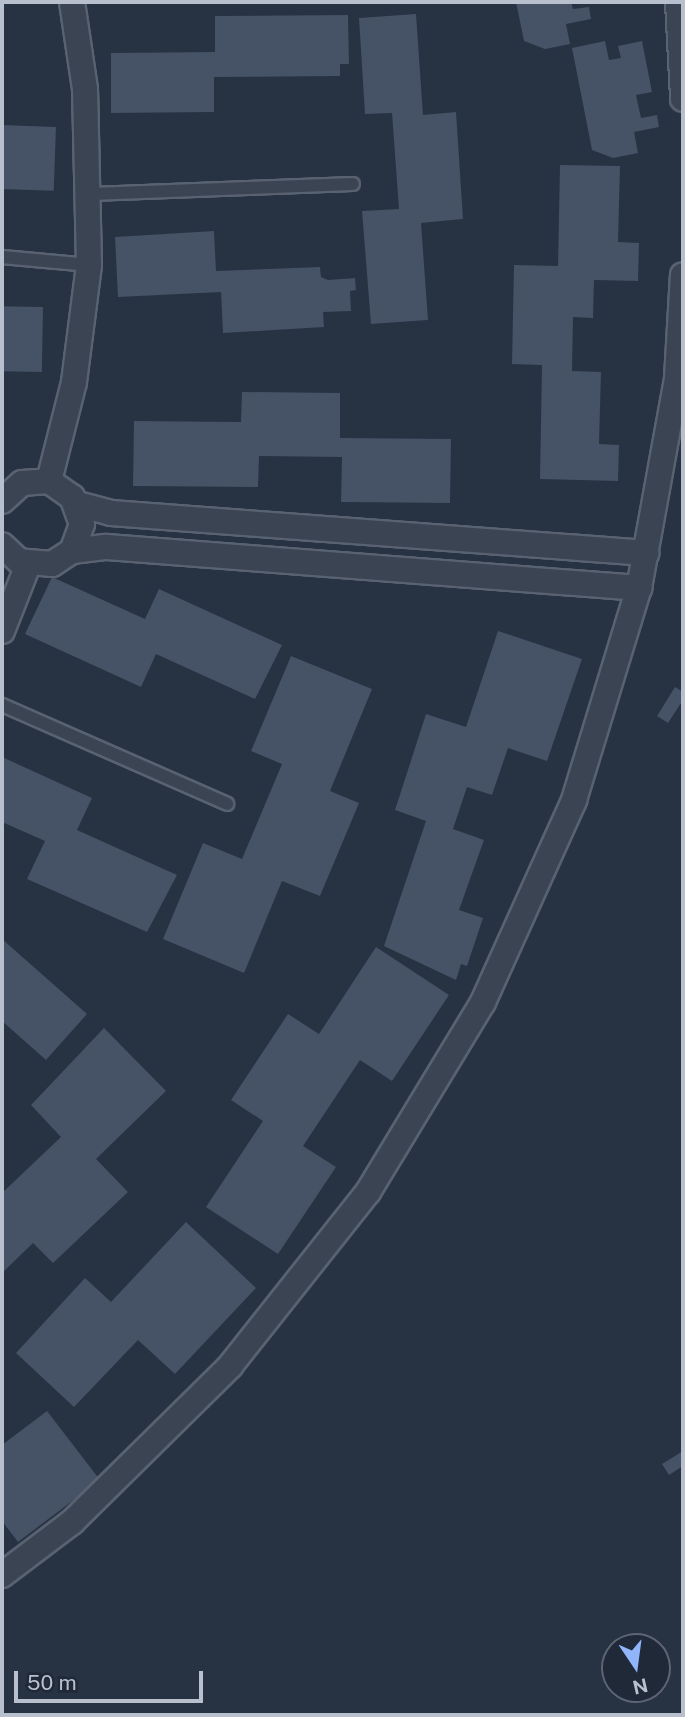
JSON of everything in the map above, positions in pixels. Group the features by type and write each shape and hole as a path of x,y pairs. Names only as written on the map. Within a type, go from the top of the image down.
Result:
{"street":[{"path":"49,481 74,382 89,265 91,194 85,89 72,2"},
{"path":"678,2 683,99"},
{"path":"2,1575 72,1522 230,1366 368,1192 483,1002 574,800 639,588 677,378 683,275"},
{"path":"2,501 22,483 49,481 66,490 78,505 80,533 72,551"},
{"path":"78,505 111,513 647,553"},
{"path":"2,547 28,565 52,564 72,551 107,547 639,588"},
{"path":"2,631 28,565"}],"lane":[{"path":"91,194 353,184"},
{"path":"2,257 89,265"},
{"path":"2,705 227,804"}],"building":[{"path":"516,2 571,2 573,9 589,7 591,19 566,24 570,44 545,49 524,41"},
{"path":"416,14 423,115 456,112 463,219 421,223 428,320 371,324 362,211 399,209 392,113 365,114 359,18"},
{"path":"348,15 349,64 340,64 340,76 214,77 214,112 111,113 111,53 215,52 215,16"},
{"path":"605,41 609,60 621,58 618,46 642,41 652,92 636,95 641,118 657,115 659,127 634,132 638,153 613,158 592,150 572,48"},
{"path":"2,125 56,127 54,191 2,189"},
{"path":"560,165 620,166 618,242 639,243 638,281 594,280 593,318 573,317 572,371 601,372 599,444 619,445 618,481 540,479 542,365 512,364 514,265 558,266"},
{"path":"214,231 216,271 320,267 321,277 328,280 355,278 356,290 350,291 351,311 323,312 324,327 223,333 221,292 118,297 115,237"},
{"path":"2,306 43,307 42,372 2,371"},
{"path":"242,392 340,393 340,438 451,439 450,503 341,502 342,457 259,456 258,487 133,486 134,421 241,422"},
{"path":"52,577 145,619 159,589 282,645 255,699 156,654 141,687 25,634"},
{"path":"498,631 582,659 547,761 508,748 492,795 467,787 453,829 484,840 459,910 483,918 467,966 461,964 456,980 384,946 426,821 395,810 426,714 466,727"},
{"path":"291,656 372,689 330,791 359,803 320,896 282,881 244,973 163,939 203,843 242,859 282,764 251,751"},
{"path":"675,687 683,692 683,700 668,723 657,716"},
{"path":"2,757 92,798 77,830 177,875 147,932 27,879 45,841 2,822"},
{"path":"2,939 87,1014 46,1060 2,1021"},
{"path":"376,947 449,995 392,1081 360,1060 303,1146 336,1167 278,1254 206,1207 263,1121 231,1100 288,1014 319,1034"},
{"path":"104,1028 166,1091 96,1159 128,1192 53,1263 33,1243 2,1273 2,1193 61,1137 31,1105"},
{"path":"186,1222 256,1288 175,1374 138,1340 74,1407 16,1353 85,1278 111,1302"},
{"path":"47,1411 100,1480 18,1542 2,1521 2,1445"},
{"path":"683,1451 683,1466 669,1475 662,1464"}]}
